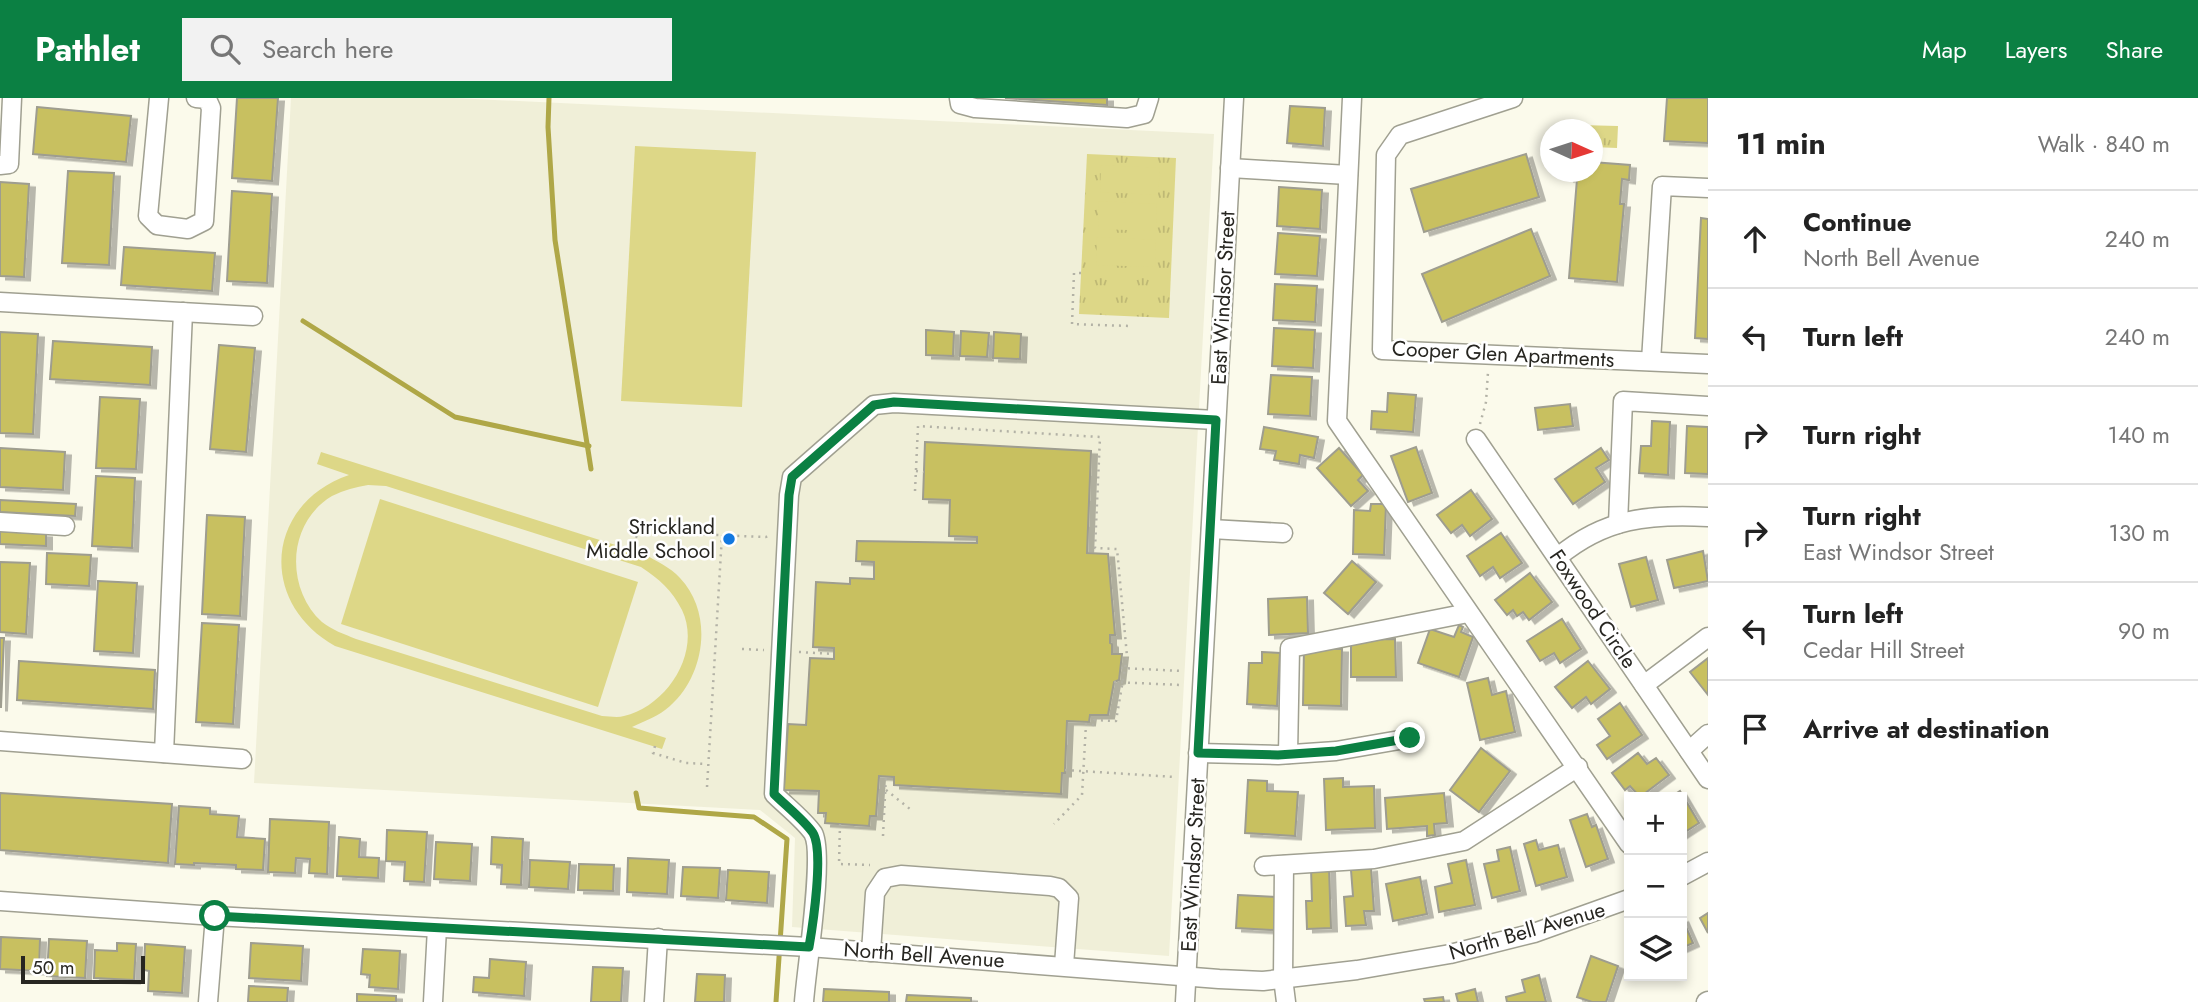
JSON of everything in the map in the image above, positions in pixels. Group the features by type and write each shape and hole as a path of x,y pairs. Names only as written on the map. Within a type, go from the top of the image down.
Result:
{"street":[{"path":"0,165 9,164 12,98"},
{"path":"159,98 148,216 157,225 188,229 204,221 211,108 207,99 196,98"},
{"path":"959,98 960,104 975,108 1127,118 1144,114 1149,98"},
{"name":"East Windsor Street","path":"1185,1002 1234,98"},
{"path":"1352,98 1337,421 1624,836"},
{"name":"Cooper Glen Apartments","path":"1513,98 1400,135 1385,155 1382,350 1708,364"},
{"path":"1230,168 1348,176"},
{"path":"1651,362 1661,186 1708,188"},
{"path":"0,302 253,316"},
{"path":"164,753 183,312"},
{"path":"1618,524 1623,401 1708,406"},
{"path":"804,1002 818,848 813,833 774,794 792,477 874,405 894,402 1216,420"},
{"name":"Foxwood Circle","path":"1476,439 1708,779"},
{"path":"1558,556 1594,531 1618,524 1670,515 1708,517"},
{"path":"0,522 65,526"},
{"path":"1211,529 1283,533"},
{"path":"1288,754 1290,648 1468,613"},
{"path":"1644,685 1708,637"},
{"path":"1689,751 1708,734"},
{"path":"1198,753 1288,754 1336,751 1410,738"},
{"path":"0,741 242,759"},
{"path":"1264,866 1374,859 1464,841 1578,767"},
{"path":"1687,873 1708,862"},
{"path":"1284,865 1283,978 1286,1002"},
{"path":"871,951 875,893 885,878 901,875 1020,883 1059,888 1069,898 1064,965"},
{"name":"North Bell Avenue","path":"0,901 215,916 871,951 1263,981 1357,970 1492,945 1624,901"},
{"path":"208,1002 215,916"},
{"path":"433,1002 437,928"},
{"path":"654,1002 658,938"}],"path":[{"path":"1081,273 1074,273 1072,324 1130,326"},
{"path":"1476,439 1486,402 1487,387"},
{"path":"915,491 918,426 1100,437 1095,548 1117,549 1123,597 1126,668 1116,721 1094,720 1094,725 1086,724 1082,795 1054,824"},
{"path":"916,471 924,472"},
{"path":"629,550 639,532 766,537 772,533"},
{"path":"708,787 722,535"},
{"path":"742,649 764,650"},
{"path":"789,651 834,654"},
{"path":"1121,668 1182,671"},
{"path":"1114,681 1181,685"},
{"path":"655,747 653,753 686,763 709,764"},
{"path":"1065,770 1175,776"},
{"path":"883,836 886,776"},
{"path":"886,790 910,809"},
{"path":"840,824 839,864 870,866"}],"shaded area":[{"name":"Strickland Middle School","path":"291,98 454,98 1214,134 1169,956 792,927 795,838 760,810 254,783"}],"green space":[{"path":"1603,126 1618,126 1617,148 1603,147"},
{"path":"635,146 756,152 742,407 621,401"},
{"path":"1087,154 1176,158 1169,318 1079,314"},
{"path":"1101,165 1160,168 1158,195 1100,192"},
{"path":"1099,201 1157,204 1156,231 1098,229"},
{"path":"1097,237 1156,240 1155,267 1096,265"},
{"path":"321,452 644,554 672,571 691,593 698,609 701,644 698,661 682,693 661,713 632,727 666,738 662,749 335,646 310,627 293,605 283,581 282,555 287,531 301,508 321,489 349,475 317,464","holes":["368,485 386,486 641,567 664,586 682,610 687,626 687,643 677,675 667,689 640,710 621,717 602,716 356,639 326,625 310,608 297,574 296,556 306,522 317,508 336,494"]},
{"path":"380,499 638,582 598,707 341,624"}],"building":[{"path":"237,98 278,98 272,181 232,178"},
{"path":"1005,98 1107,98 1107,105"},
{"path":"1667,98 1708,98 1708,143 1664,141"},
{"path":"1290,106 1325,108 1323,146 1287,143"},
{"path":"37,107 131,116 126,162 33,154"},
{"path":"1526,154 1539,197 1424,232 1411,189"},
{"path":"1603,163 1630,165 1629,180 1622,179 1620,204 1624,204 1617,282 1569,278 1577,182 1603,182"},
{"path":"68,171 114,173 109,265 62,263"},
{"path":"0,182 29,184 24,277 0,276"},
{"path":"1279,187 1322,190 1320,229 1277,226"},
{"path":"232,191 272,194 267,283 227,281"},
{"path":"1701,218 1708,219 1708,339 1695,338"},
{"path":"1531,229 1550,276 1442,322 1422,274"},
{"path":"1278,233 1320,236 1317,276 1275,274"},
{"path":"124,247 215,253 212,291 121,285"},
{"path":"1275,284 1317,286 1315,322 1273,320"},
{"path":"1274,328 1315,330 1313,368 1272,366"},
{"path":"926,330 954,332 953,356 926,355"},
{"path":"961,331 989,333 987,357 960,356"},
{"path":"0,332 38,334 33,434 0,433"},
{"path":"994,332 1021,334 1020,359 993,358"},
{"path":"53,341 152,347 150,385 50,379"},
{"path":"219,345 255,348 246,452 210,449"},
{"path":"1271,375 1312,377 1310,416 1268,414"},
{"path":"1388,393 1416,395 1413,432 1371,429 1372,411 1387,412"},
{"path":"100,397 140,399 136,469 96,468"},
{"path":"1570,404 1573,426 1538,430 1535,408"},
{"path":"1652,421 1670,422 1668,475 1639,473 1641,446 1651,446"},
{"path":"1687,426 1708,427 1708,474 1685,473"},
{"path":"1264,427 1318,437 1314,458 1300,455 1299,464 1274,460 1276,451 1260,449"},
{"path":"925,442 1091,451 1087,553 1108,554 1115,635 1110,635 1110,643 1112,654 1122,654 1119,680 1114,682 1108,715 1090,715 1089,722 1067,721 1065,773 1062,773 1061,794 894,785 894,777 879,776 876,816 870,816 869,826 825,823 826,813 818,813 819,791 784,790 788,724 806,725 810,658 834,659 834,648 813,647 816,582 850,584 850,578 874,579 874,562 856,561 857,541 977,543 977,537 949,536 950,500 923,499"},
{"path":"1416,447 1432,493 1408,502 1391,456"},
{"path":"0,448 65,452 63,490 0,487"},
{"path":"1339,448 1363,475 1358,480 1368,491 1351,506 1317,468"},
{"path":"1601,448 1609,460 1596,468 1605,482 1573,504 1555,479"},
{"path":"96,476 135,478 132,548 92,546"},
{"path":"1471,490 1492,519 1470,536 1462,525 1451,533 1437,515"},
{"path":"0,500 76,504 75,516 0,512"},
{"path":"1371,504 1386,504 1384,555 1353,554 1354,510 1370,511"},
{"path":"207,515 245,517 240,616 202,614"},
{"path":"0,531 46,534 46,546 0,544"},
{"path":"1501,533 1522,563 1500,578 1493,567 1480,576 1467,556"},
{"path":"1703,551 1708,581 1674,588 1667,560"},
{"path":"47,553 91,555 89,586 46,584"},
{"path":"1646,557 1658,600 1631,607 1619,564"},
{"path":"1352,561 1376,582 1348,614 1324,593"},
{"path":"0,562 30,563 26,634 0,632"},
{"path":"1530,573 1552,602 1529,620 1523,612 1517,616 1513,610 1507,615 1495,600"},
{"path":"98,581 137,583 133,653 94,651"},
{"path":"1307,597 1308,633 1269,635 1268,599"},
{"path":"1562,619 1581,649 1560,663 1554,653 1540,661 1527,641"},
{"path":"202,623 239,625 233,724 196,722"},
{"path":"1459,625 1463,627 1461,632 1473,637 1459,677 1418,663 1430,629 1454,637"},
{"path":"0,638 4,638 1,707 0,707"},
{"path":"1395,639 1396,677 1351,677 1351,640"},
{"path":"1304,648 1342,649 1341,706 1303,705"},
{"path":"1262,652 1280,653 1277,706 1247,704 1249,663 1262,663"},
{"path":"1708,658 1708,695 1690,672"},
{"path":"19,661 155,670 153,709 17,700"},
{"path":"1588,661 1610,689 1591,704 1586,697 1572,708 1555,687"},
{"path":"1488,678 1492,695 1506,691 1515,732 1480,740 1467,683"},
{"path":"1620,703 1642,735 1607,759 1597,745 1610,736 1598,719"},
{"path":"1481,748 1510,771 1479,812 1450,790"},
{"path":"1638,753 1647,764 1656,758 1669,775 1647,792 1635,792 1630,786 1625,790 1612,773"},
{"path":"1343,778 1343,787 1374,786 1375,828 1326,830 1324,779"},
{"path":"1248,780 1267,781 1267,791 1298,792 1295,836 1245,833"},
{"path":"0,793 172,804 168,863 0,850"},
{"path":"1444,793 1447,823 1434,824 1435,835 1427,836 1427,826 1387,829 1385,798"},
{"path":"1687,803 1699,823 1687,831"},
{"path":"179,806 210,808 210,814 239,816 237,837 265,839 263,870 236,869 236,865 175,864"},
{"path":"1587,814 1592,827 1596,825 1608,859 1586,867 1570,820"},
{"path":"270,819 329,822 327,874 309,873 310,859 296,858 295,873 268,872"},
{"path":"387,830 427,832 424,882 404,881 405,862 386,861"},
{"path":"339,837 360,839 359,857 379,858 378,878 337,876"},
{"path":"492,837 523,839 521,885 501,884 502,865 491,864"},
{"path":"1536,840 1539,850 1558,845 1567,877 1536,886 1524,844"},
{"path":"436,842 472,844 470,881 434,879"},
{"path":"1510,847 1520,891 1492,898 1484,864 1499,861 1497,850"},
{"path":"628,858 669,860 667,894 627,892"},
{"path":"530,860 570,862 568,889 529,887"},
{"path":"1466,860 1475,905 1439,912 1435,887 1452,883 1448,864"},
{"path":"579,864 614,865 613,891 578,890"},
{"path":"683,867 720,868 718,898 681,896"},
{"path":"1311,868 1329,868 1331,928 1307,929 1306,901 1312,901"},
{"path":"1371,868 1374,911 1364,911 1366,925 1346,926 1344,897 1353,896 1351,870"},
{"path":"728,870 769,872 767,903 726,900"},
{"path":"1420,877 1427,914 1393,921 1386,884"},
{"path":"1238,895 1276,897 1274,930 1236,928"},
{"path":"1708,913 1708,933 1700,918"},
{"path":"1687,929 1693,943 1687,946"},
{"path":"1,937 40,939 39,971 0,969"},
{"path":"49,939 87,941 85,978 47,976"},
{"path":"117,943 136,944 134,980 94,978 95,950 117,951"},
{"path":"251,943 303,946 301,981 249,978"},
{"path":"145,944 185,947 182,993 148,991 149,971 144,970"},
{"path":"363,949 400,951 398,989 369,987 370,975 361,974"},
{"path":"1591,956 1618,966 1606,1002 1592,1002 1577,997"},
{"path":"490,959 526,962 524,996 473,992 474,977 489,978"},
{"path":"593,967 623,968 621,1002 591,1002"},
{"path":"697,974 725,975 724,1002 695,1002"},
{"path":"1539,975 1546,1002 1507,1002 1506,997 1525,992 1522,980"},
{"path":"249,986 288,988 287,1002 248,1002"},
{"path":"824,989 889,992 889,1002 823,1002"},
{"path":"1475,989 1478,1002 1458,1002 1456,994"},
{"path":"357,994 396,996 396,1002 357,1002"},
{"path":"907,995 971,998 971,1002 906,1002"},
{"path":"1443,997 1444,1002 1425,1002 1424,999"}],"waterway":[{"path":"549,98 548,127 555,240 591,469"},
{"path":"303,321 455,417 589,446"},
{"path":"636,793 639,808 754,817 787,839 776,1002"}],"place":[{"name":"Strickland Middle School","path":"729,539"}],"route":[{"path":"215,916 809,947 818,848 813,833 774,794 789,495 792,477 874,405 894,402 1216,420 1198,753 1278,755 1305,751 1336,751 1410,738"}]}
